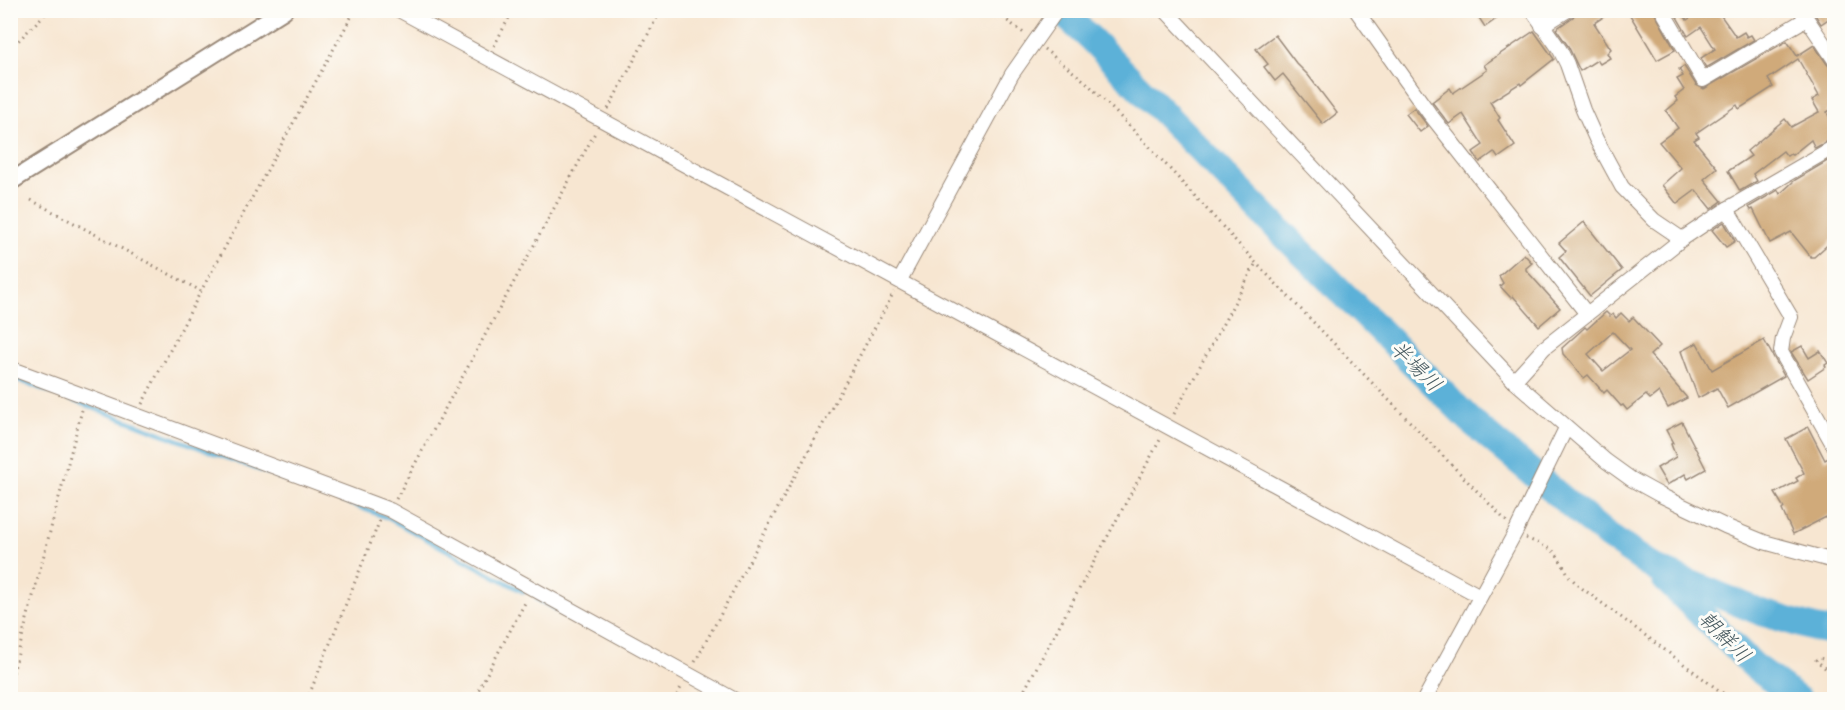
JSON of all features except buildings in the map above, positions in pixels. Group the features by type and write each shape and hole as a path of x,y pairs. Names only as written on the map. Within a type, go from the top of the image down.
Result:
{"street":[{"path":"10,182 284,10"},
{"path":"399,10 1480,596"},
{"path":"900,280 1012,74 1057,10"},
{"path":"1165,10 1514,381 1564,431 1631,479 1660,495 1764,542 1834,561"},
{"path":"1356,10 1429,113 1587,314"},
{"path":"1532,10 1560,50 1596,139 1622,187 1654,220 1682,239"},
{"path":"1542,26 1568,10"},
{"path":"1662,10 1703,80 1803,15 1834,59"},
{"path":"1514,381 1544,348 1682,239 1727,209 1834,147"},
{"path":"1727,209 1791,317 1783,338 1781,352 1834,446"},
{"path":"10,368 385,514 533,589 735,699"},
{"path":"1424,699 1518,528 1564,431"}],"path":[{"path":"10,49 49,10"},
{"path":"136,416 201,291 355,10"},
{"path":"487,58 513,10"},
{"path":"307,699 385,514 661,10"},
{"path":"993,10 1036,39 1086,82 1147,144 1256,263 1529,540 1551,549 1570,577 1580,586 1732,699"},
{"path":"31,200 201,291"},
{"path":"1019,699 1256,263"},
{"path":"688,674 900,280"},
{"path":"10,684 82,409"},
{"path":"473,699 533,589"},
{"path":"1834,662 1818,658 1816,660 1834,676"}],"waterway":[{"name":"半場川","path":"1059,10 1090,38 1474,424 1606,535 1656,569 1760,612 1834,632"},
{"path":"10,377 388,518 524,592"},
{"name":"朝鮮川","path":"1665,579 1755,667 1799,700"},
{"path":"537,599 569,616"}]}
